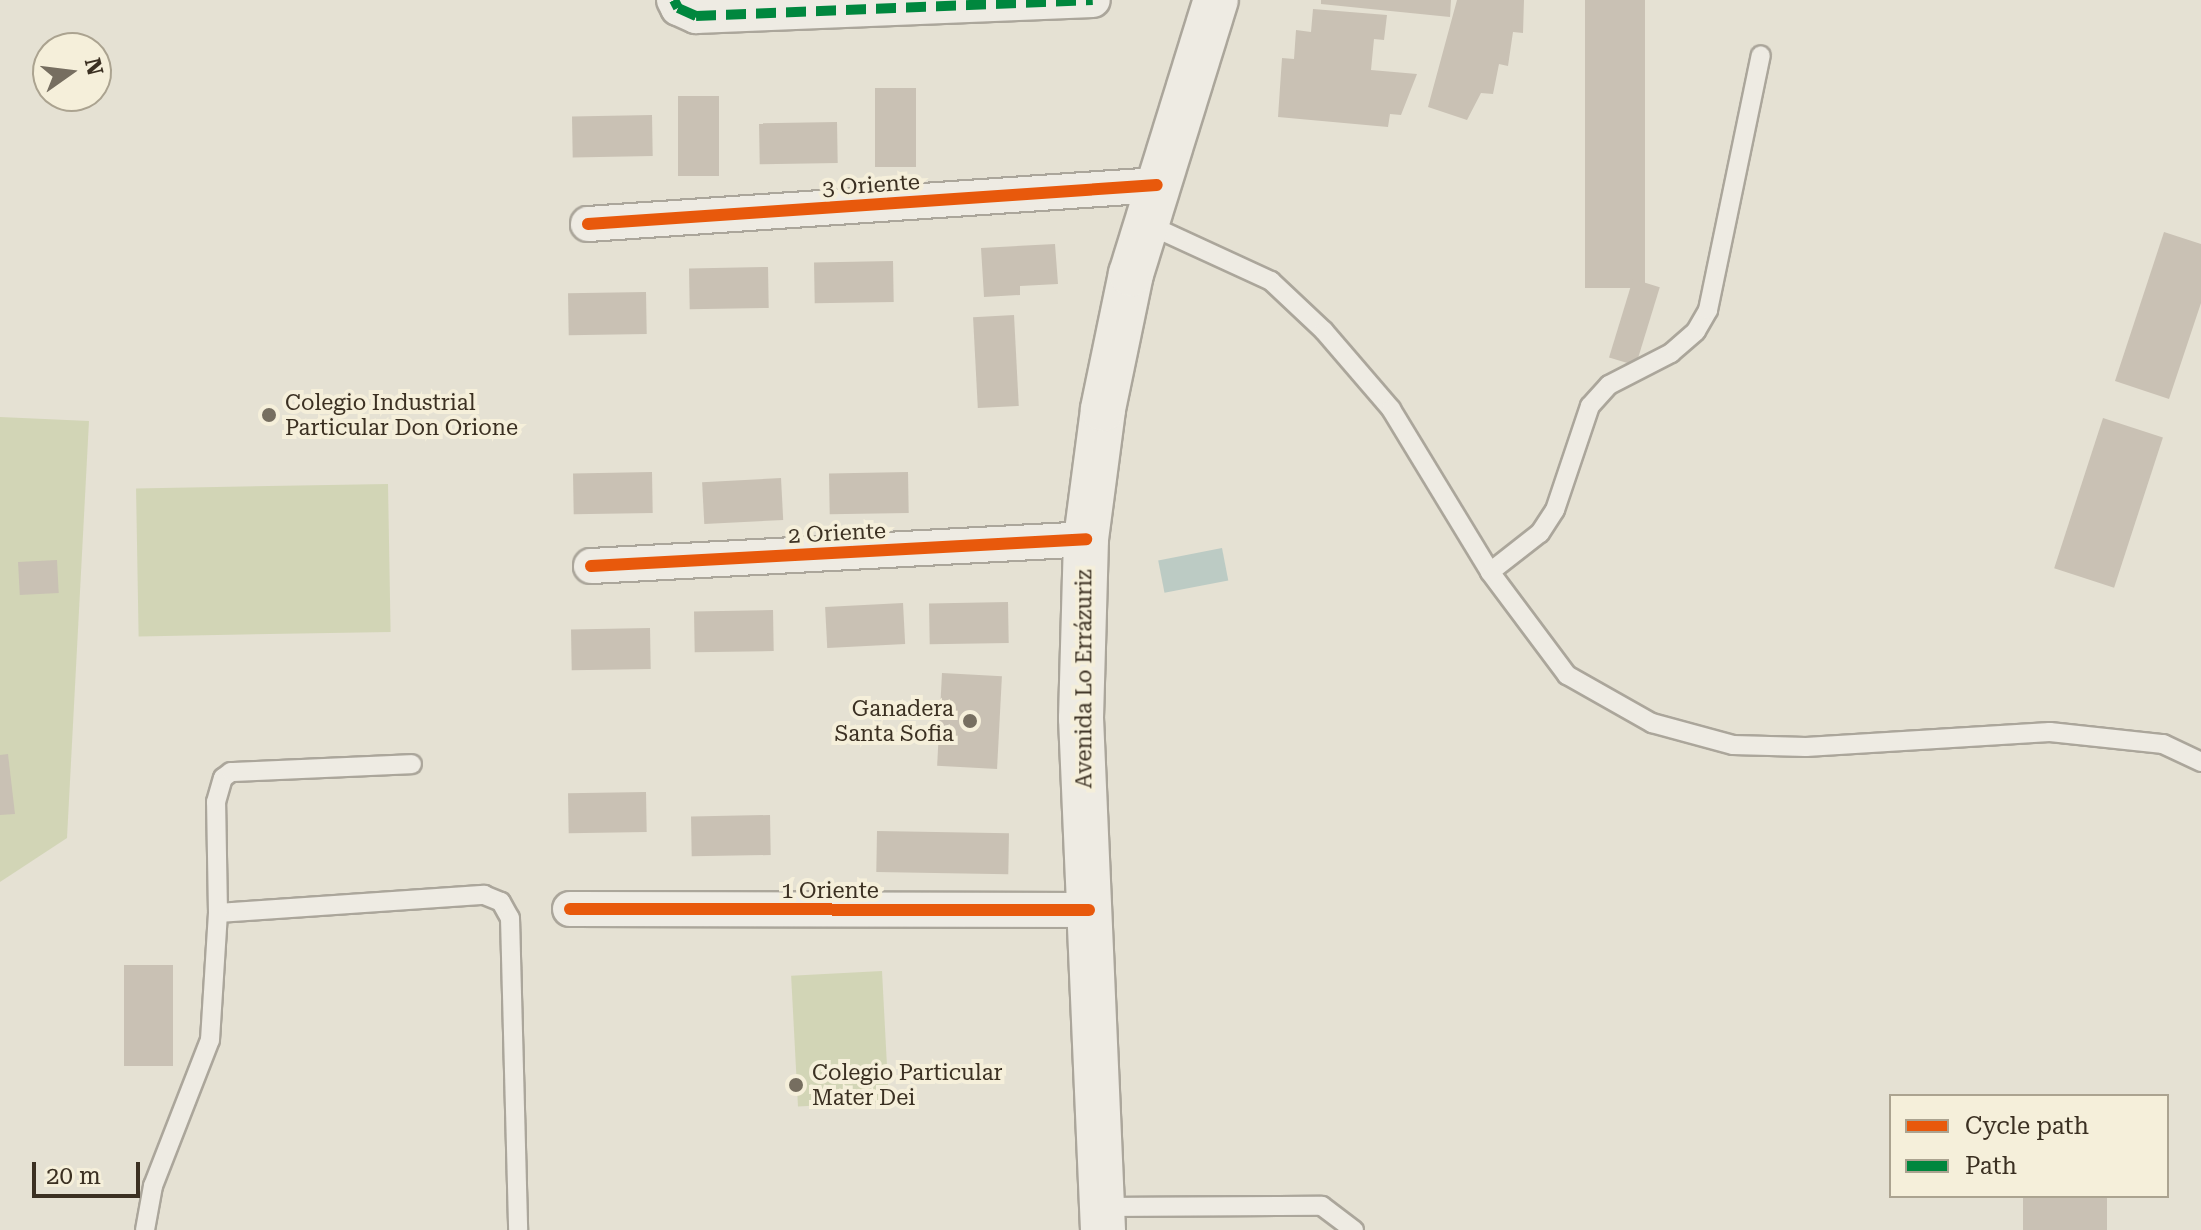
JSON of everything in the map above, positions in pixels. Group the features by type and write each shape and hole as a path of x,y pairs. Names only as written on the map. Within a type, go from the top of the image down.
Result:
{"main road":[{"name":"Avenida Lo Errázuriz","path":"1102,1218 1080,658 1086,539 1117,336 1151,204 1216,0"}],"street":[{"path":"674,0 678,8 696,16 1093,0"},
{"name":"3 Oriente","path":"588,224 1151,204"},
{"name":"2 Oriente","path":"591,566 1086,539"},
{"name":"1 Oriente","path":"570,909 1089,910"}],"lane":[{"path":"1490,572 1540,533 1555,510 1590,406 1609,385 1671,353 1696,331 1708,310 1761,55"},
{"path":"1151,204 1271,281 1324,331 1391,409 1490,572 1567,675 1652,723 1733,745 1806,747 2050,732 2163,744 2201,762"},
{"path":"145,1230 153,1186 210,1040 218,913 216,802 223,778 231,772 412,764"},
{"path":"218,913 484,895 501,902 510,918 518,1230"},
{"path":"1102,1218 1322,1206 1354,1230"}],"green space":[{"path":"0,417 89,421 67,838 0,882"},
{"path":"388,484 391,632 139,636 136,488"},
{"path":"882,971 889,1102 798,1107 791,976"}],"shaded area":[{"path":"1222,548 1228,580 1164,593 1158,560"}],"building":[{"path":"1321,0 1451,0 1450,17 1321,4"},
{"path":"1457,0 1524,0 1523,33 1513,32 1508,66 1499,64 1493,94 1481,93 1467,120 1428,107"},
{"path":"1585,0 1645,0 1645,288 1585,288"},
{"path":"1313,9 1387,15 1384,40 1374,39 1371,70 1417,74 1401,115 1390,114 1388,127 1278,117 1282,58 1294,59 1296,30 1311,32"},
{"path":"875,88 916,88 916,167 875,167"},
{"path":"678,96 719,96 719,176 678,176"},
{"path":"652,115 653,156 573,157 572,116"},
{"path":"837,122 838,163 760,164 759,123"},
{"path":"2164,232 2201,244 2201,303 2169,399 2115,381"},
{"path":"1055,244 1058,284 1020,286 1020,295 984,297 981,248"},
{"path":"893,261 894,302 815,303 814,262"},
{"path":"768,267 769,308 690,309 689,268"},
{"path":"1633,279 1660,287 1636,366 1609,357"},
{"path":"646,292 647,334 569,335 568,293"},
{"path":"1014,315 1019,406 978,408 973,317"},
{"path":"2103,418 2163,437 2114,588 2054,568"},
{"path":"652,472 653,513 574,514 573,473"},
{"path":"908,472 909,513 830,514 829,473"},
{"path":"781,478 783,520 704,524 702,482"},
{"path":"57,560 59,593 20,595 18,562"},
{"path":"1008,602 1009,643 930,644 929,603"},
{"path":"903,603 905,644 827,648 825,607"},
{"path":"773,610 774,651 695,652 694,611"},
{"path":"650,628 651,669 572,670 571,629"},
{"name":"Ganadera Santa Sofia","path":"942,673 1002,676 997,769 937,766"},
{"path":"8,754 15,814 0,815 0,755"},
{"path":"646,792 647,832 569,833 568,793"},
{"path":"770,815 771,855 692,856 691,816"},
{"path":"877,831 1009,833 1008,874 876,872"},
{"path":"124,965 173,965 173,1066 124,1066"},
{"path":"2023,1198 2107,1198 2107,1230 2023,1230"}],"marked path":[{"path":"674,0 678,8 696,16 1093,0"}],"cycle path":[{"path":"588,224 1157,185"},
{"path":"591,566 1086,539"},
{"path":"570,909 1089,910"}],"place":[{"name":"Colegio Industrial Particular Don Orione","path":"269,415"},
{"name":"Ganadera Santa Sofia","path":"970,721"},
{"name":"Colegio Particular Mater Dei","path":"796,1085"}]}
